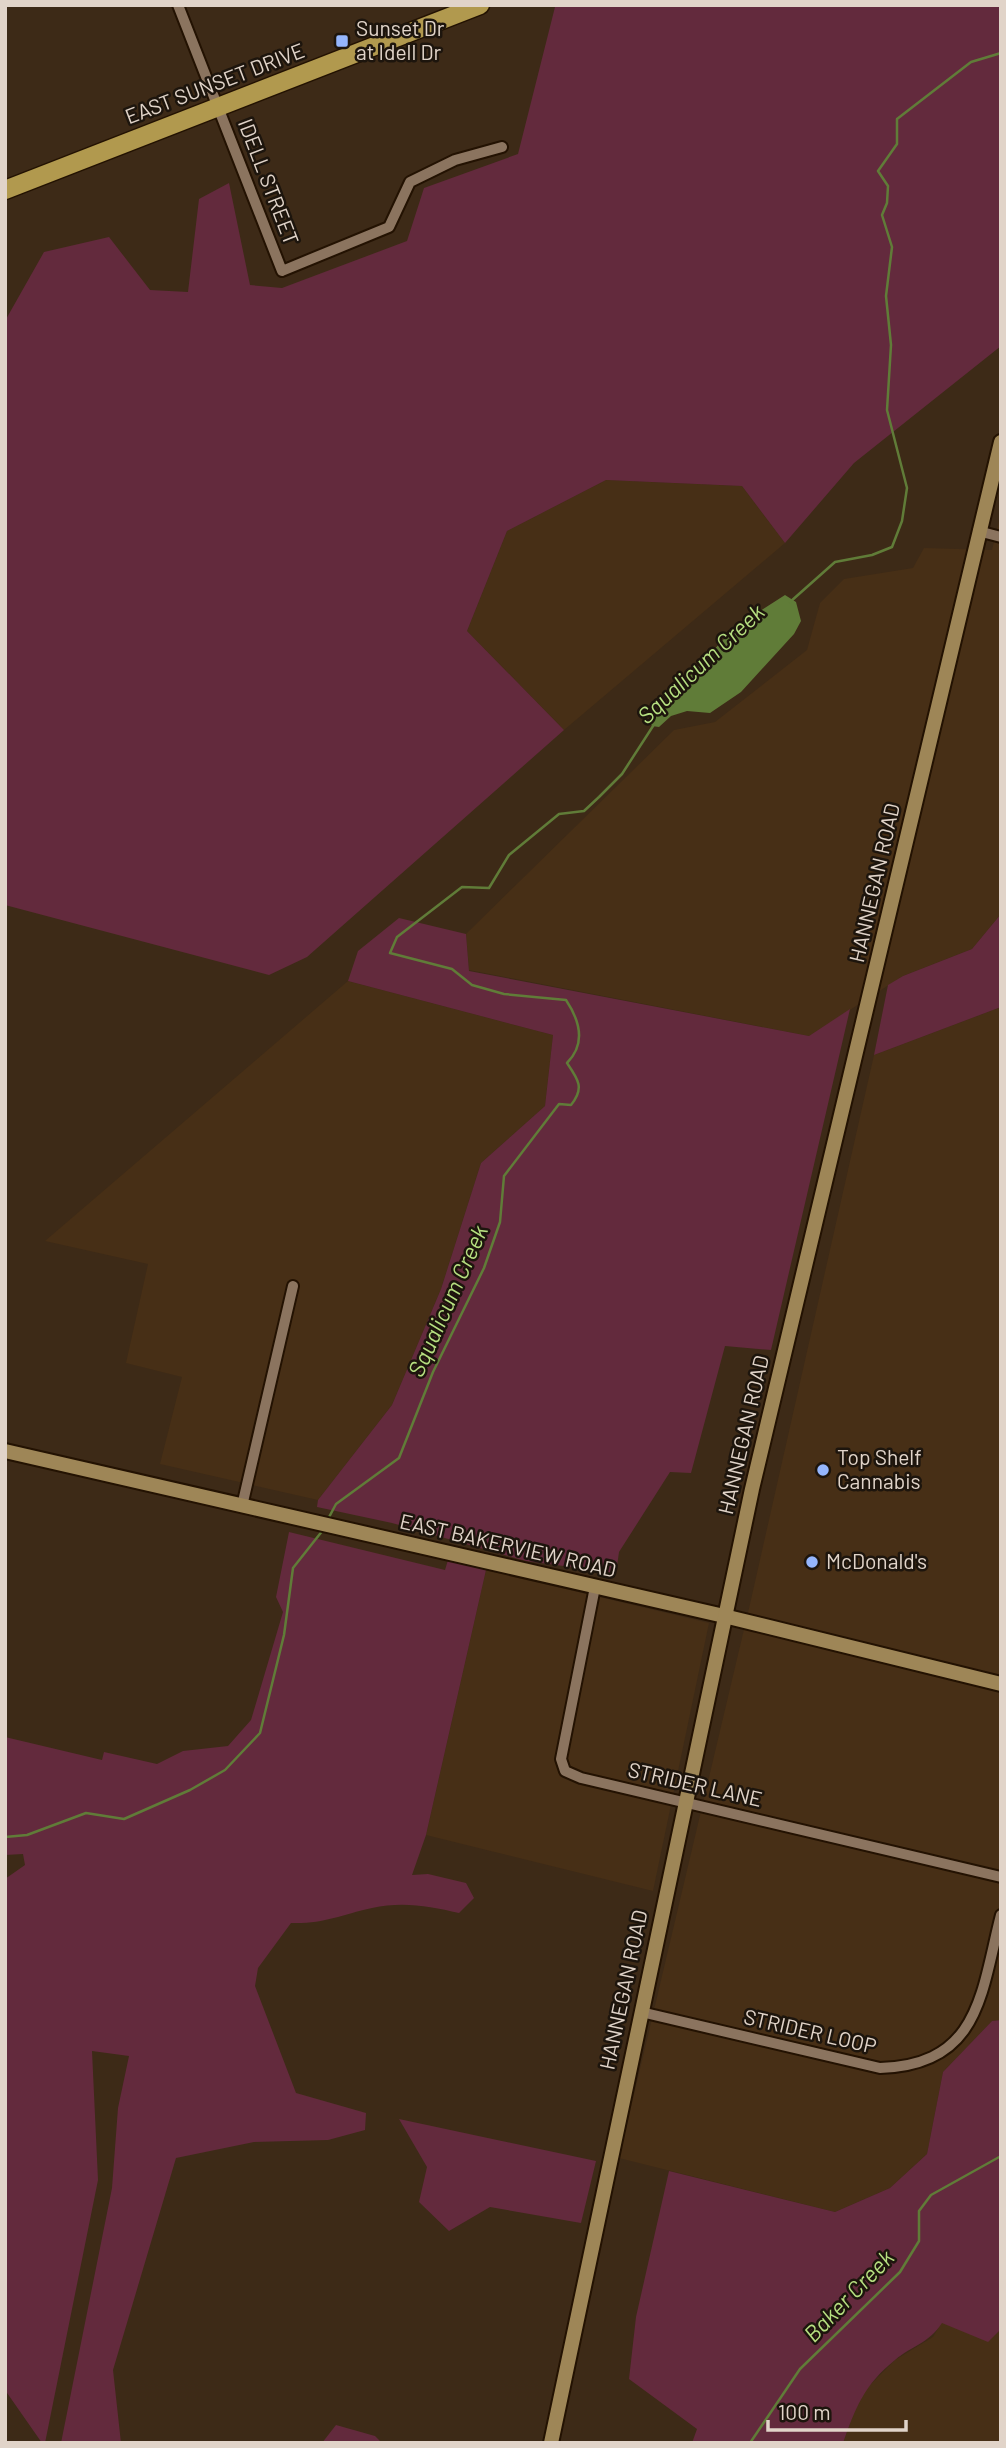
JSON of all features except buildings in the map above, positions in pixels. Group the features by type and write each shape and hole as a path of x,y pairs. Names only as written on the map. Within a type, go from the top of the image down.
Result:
{"main road":[{"name":"EAST SUNSET DRIVE","path":"5,190 480,5"},
{"name":"HANNEGAN ROAD","path":"551,2443 724,1616 1001,442"},
{"name":"EAST BAKERVIEW ROAD","path":"5,1451 724,1616 1001,1684"}],"street":[{"name":"IDELL STREET","path":"178,5 282,271 389,227 410,182 455,160 502,148"},
{"path":"978,531 1001,537"},
{"path":"242,1506 293,1286"},
{"name":"STRIDER LANE","path":"595,1587 561,1766 571,1775 1001,1877"},
{"name":"STRIDER LOOP","path":"641,2012 880,2068 908,2067 948,2048 973,2020 1001,1915"}],"shaded area":[{"path":"1001,5 1001,346 854,463 785,543 742,486 606,480 507,531 467,631 564,730 307,957 269,975 5,905 5,321 44,252 109,237 150,290 188,292 199,199 229,183 250,285 282,288 407,241 424,188 518,154 555,7"},
{"path":"606,480 742,486 785,543 564,730 467,631 507,531"},
{"path":"1001,513 1001,914 972,949 903,976 809,1036 469,970 466,934 674,730 715,722 807,650 820,603 844,579 913,568 924,548 992,550"},
{"path":"1001,914 1001,1007 874,1055 888,985 903,976 972,949"},
{"path":"399,918 466,934 469,971 809,1036 850,1009 771,1350 725,1346 691,1473 670,1472 619,1552 616,1573 526,1561 392,1523 317,1507 318,1500 392,1405 441,1289 481,1163 545,1106 553,1035 348,981 358,951"},
{"path":"348,981 553,1035 545,1106 481,1163 441,1289 392,1405 318,1500 160,1464 182,1377 126,1363 148,1264 45,1241"},
{"path":"1001,1007 1001,2020 992,2021 943,2072 927,2154 890,2188 835,2212 619,2158 750,1604 874,1055"},
{"path":"289,1532 445,1570 448,1560 486,1570 426,1835 412,1875 428,1874 466,1883 474,1898 459,1913 427,1906 394,1905 323,1921 291,1923 258,1968 255,1986 296,2093 366,2113 365,2130 328,2140 254,2142 176,2158 113,2370 121,2443 61,2443 112,2188 118,2108 129,2056 92,2051 98,2180 45,2443 42,2443 5,2390 5,1879 25,1865 23,1854 5,1855 5,1737 102,1760 104,1752 157,1764 183,1751 228,1746 251,1720 283,1612 276,1597"},
{"path":"486,1570 709,1623 653,1891 426,1835"},
{"path":"1001,2020 1001,2329 988,2342 942,2323 931,2336 895,2360 876,2378 857,2408 843,2443 692,2443 697,2429 629,2379 636,2317 669,2171 835,2212 890,2188 927,2154 943,2072 992,2021"},
{"path":"399,2119 596,2161 581,2223 490,2207 449,2231 419,2202 427,2167"},
{"path":"942,2322 988,2341 1001,2329 1001,2443 843,2443 860,2395 895,2360 933,2337"},
{"path":"336,2425 375,2436 382,2443 322,2443"}],"water":[{"path":"785,595 796,602 801,621 794,634 741,692 710,713 687,711 671,716 659,727 652,726 649,720 735,627"}],"waterway":[{"name":"Squalicum Creek","path":"790,602 835,562 872,555 892,547 902,521 907,488 887,410 891,345 886,296 892,247 882,215 887,203 888,186 878,171 897,144 897,119 971,62 1001,53"},
{"name":"Squalicum Creek","path":"327,1521 336,1504 399,1458 433,1372 484,1268 500,1222 504,1176 559,1104 571,1105 579,1088 567,1063 577,1048 579,1032 575,1016 566,1000 504,994 472,985 452,969 390,953 397,937 462,887 489,888 509,855 559,814 584,811 622,774 655,723"},
{"name":"Squalicum Creek","path":"5,1837 27,1835 86,1813 124,1819 190,1790 225,1770 260,1733 284,1635 293,1568 323,1530"},
{"name":"Baker Creek","path":"750,2443 800,2369 900,2272 919,2241 919,2211 931,2195 1001,2156"}],"place":[{"name":"Sunset Dr at Idell Dr","path":"342,41"},
{"name":"Top Shelf Cannabis","path":"823,1470"},
{"name":"McDonald's","path":"812,1562"}]}
